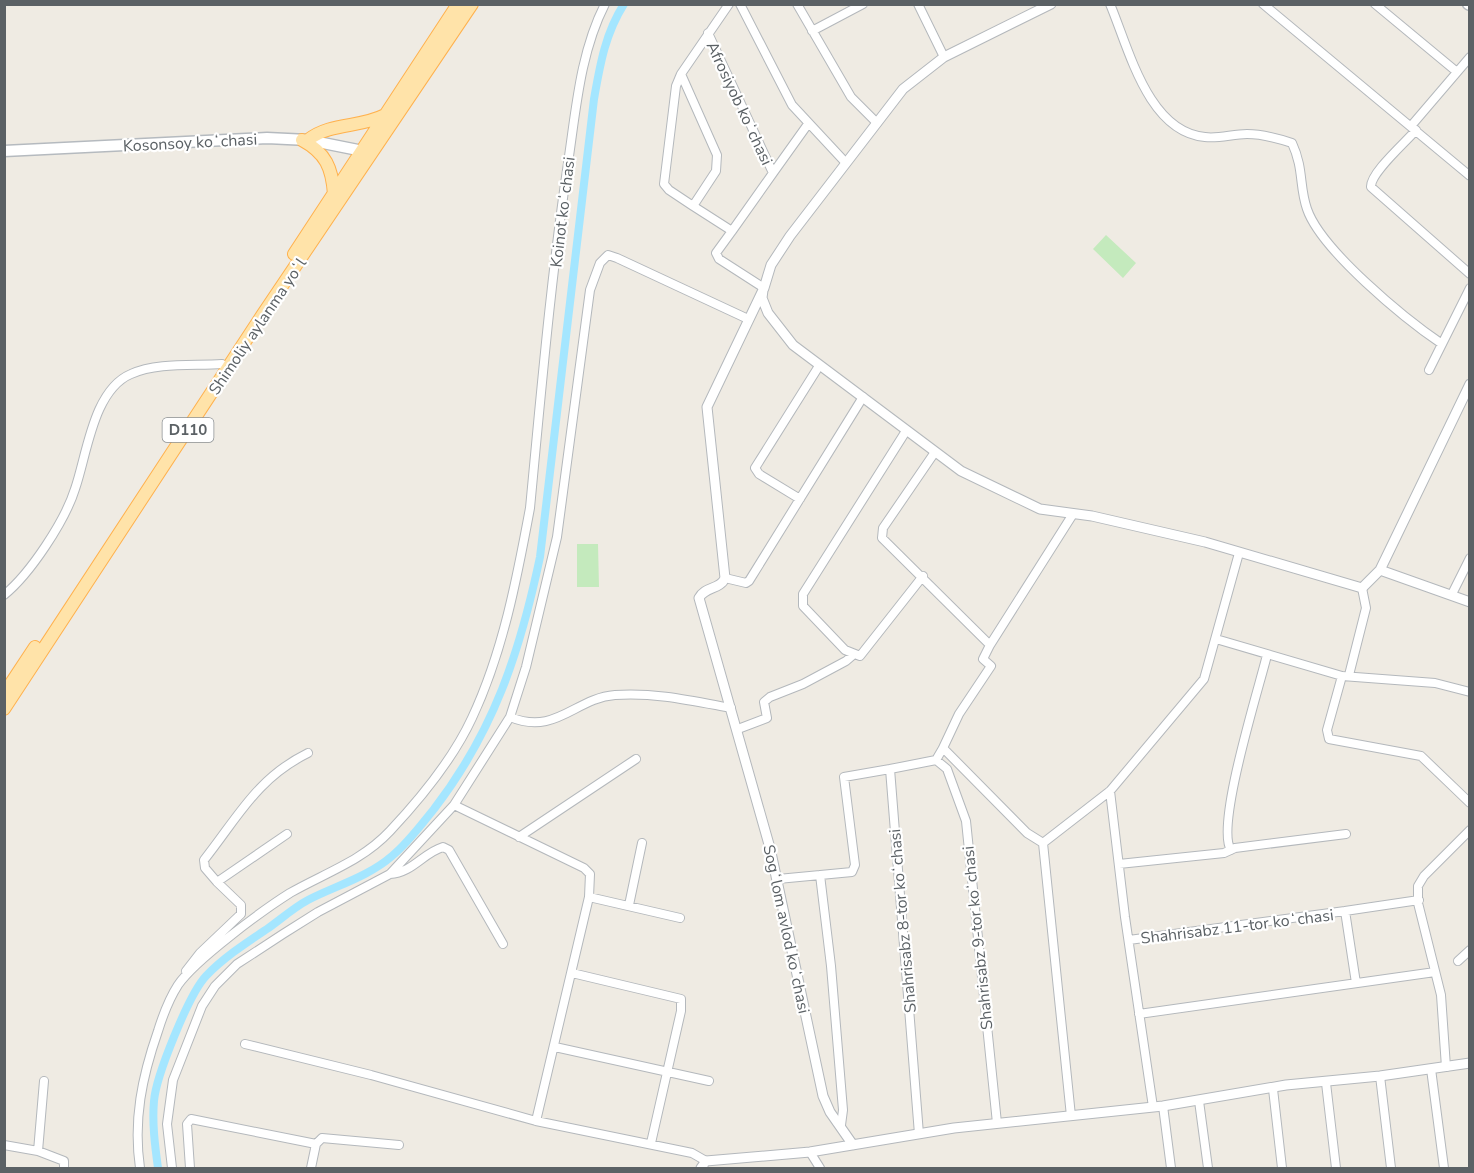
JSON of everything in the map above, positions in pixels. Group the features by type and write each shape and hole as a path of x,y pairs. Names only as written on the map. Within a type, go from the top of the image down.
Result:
{"main road":[{"name":"Shimoliy aylanma yoʻl","path":"4,709 222,364 334,194 368,152 386,115 458,4"},
{"name":"Shimoliy aylanma yoʻl","path":"4,694 71,600 263,314 368,152 472,4"},
{"path":"334,194 333,177 326,158 305,140 326,129 365,124 386,115"},
{"name":"Kosonsoy koʻchasi","path":"4,151 252,138 305,140 368,152"}],"street":[{"name":"Koinot koʻchasi","path":"179,983 202,960 274,904 370,851 410,808 459,742 488,679 516,580 530,508 559,222 589,41 605,4"},
{"name":"Afrosiyob koʻchasi","path":"729,4 681,74 676,86 664,184 669,190 732,231"},
{"path":"740,4 784,93 808,124 846,162"},
{"path":"797,4 855,103 877,123"},
{"path":"812,31 863,4"},
{"path":"918,4 944,57"},
{"path":"1051,4 944,57 903,89 789,236 771,265 762,298 768,313 793,345 935,453 961,471 1040,509 1092,516 1204,542 1362,588"},
{"path":"1110,4 1151,101 1173,125 1190,134 1206,138 1247,134 1292,143 1301,162 1307,209 1322,236 1338,257 1442,344"},
{"path":"1263,4 1470,176"},
{"path":"1375,4 1457,72"},
{"name":"Afrosiyob koʻchasi","path":"708,33 773,173 718,251 717,257 764,288"},
{"path":"1470,57 1370,182 1371,187 1470,274"},
{"path":"681,74 717,154 716,171 693,206"},
{"path":"773,173 808,124"},
{"path":"172,1168 167,1124 173,1080 202,1006 215,986 237,964 283,934 318,912 390,874 454,805 510,717 526,667 557,537 590,290 603,259 608,255 617,258 748,320"},
{"path":"764,288 707,407 725,578 746,583 749,581 863,398"},
{"path":"1429,370 1470,288"},
{"path":"4,595 28,568 67,509 97,415 120,379 140,370 222,364"},
{"path":"800,499 759,474 755,468 819,366"},
{"path":"1362,588 1380,570 1470,384"},
{"path":"906,431 803,594 803,606 853,655 860,656 923,576"},
{"path":"935,453 881,533 884,541 923,576 990,645"},
{"path":"778,879 850,873 855,869 844,777 936,760 959,714 991,666 983,659 990,645 1073,514"},
{"path":"1043,843 1110,792 1204,679 1239,554"},
{"path":"1452,594 1470,558"},
{"path":"1380,570 1470,602"},
{"name":"Sogʻlom avlod koʻchasi","path":"725,578 719,586 705,591 699,598 738,729 778,879 823,1096 830,1112 853,1145"},
{"path":"1362,588 1366,608 1327,730 1329,739 1421,756 1470,803"},
{"path":"1216,639 1345,675 1436,683 1470,692"},
{"path":"738,729 767,718 764,702 770,697 803,684 853,655"},
{"path":"1232,850 1227,836 1231,799 1267,655"},
{"path":"510,717 524,723 545,722 564,717 600,699 617,695 652,694 730,708"},
{"path":"943,748 1027,833 1043,843"},
{"path":"140,1168 137,1111 140,1092 164,1014 190,963 241,914 241,905 205,868 204,860 258,788 290,762 308,753"},
{"path":"519,837 636,759"},
{"name":"Shahrisabz 9-tor koʻchasi","path":"936,760 947,769 966,820 997,1123"},
{"name":"Shahrisabz 8-tor koʻchasi","path":"890,769 920,1134"},
{"name":"Shahrisabz 11-tor koʻchasi","path":"1110,792 1139,1014 1171,1168"},
{"path":"454,805 588,871 591,880 590,897 536,1121"},
{"path":"1446,1067 1441,995 1419,900 1418,886 1424,876 1470,830"},
{"path":"217,882 287,834"},
{"path":"1119,864 1224,853 1347,834"},
{"path":"629,905 642,843"},
{"path":"1043,843 1071,1116"},
{"path":"390,874 401,874 436,849 443,847 449,850 504,944"},
{"path":"820,874 831,966 843,1110 841,1125"},
{"path":"590,897 680,918"},
{"path":"1345,911 1419,900"},
{"name":"Shahrisabz 11-tor koʻchasi","path":"1129,940 1345,911 1356,983"},
{"path":"1458,961 1470,950"},
{"path":"1139,1014 1435,972"},
{"path":"572,973 681,999 682,1005 651,1143"},
{"path":"245,1044 415,1086 536,1121 692,1153 703,1165 810,1152 997,1123 1199,1101 1470,1063"},
{"path":"555,1047 708,1081"},
{"path":"1431,1069 1444,1168"},
{"path":"1380,1076 1391,1168"},
{"path":"38,1150 44,1080"},
{"path":"1326,1083 1336,1168"},
{"path":"1273,1089 1282,1168"},
{"path":"1199,1101 1208,1168"},
{"path":"190,1168 187,1124 191,1119 316,1144"},
{"path":"311,1168 316,1144 322,1138 399,1145"},
{"path":"4,1145 38,1150 64,1161 64,1168"},
{"path":"810,1152 820,1168"}],"green space":[{"path":"1106,235 1136,263 1123,278 1093,249"},
{"path":"577,544 598,544 599,587 577,587"}],"waterway":[{"path":"158,1168 153,1118 156,1089 174,1036 191,1000 206,976 227,957 297,907 373,870 392,856 414,834 455,780 489,720 502,689 523,625 540,557 594,99 608,38 624,4"}]}
